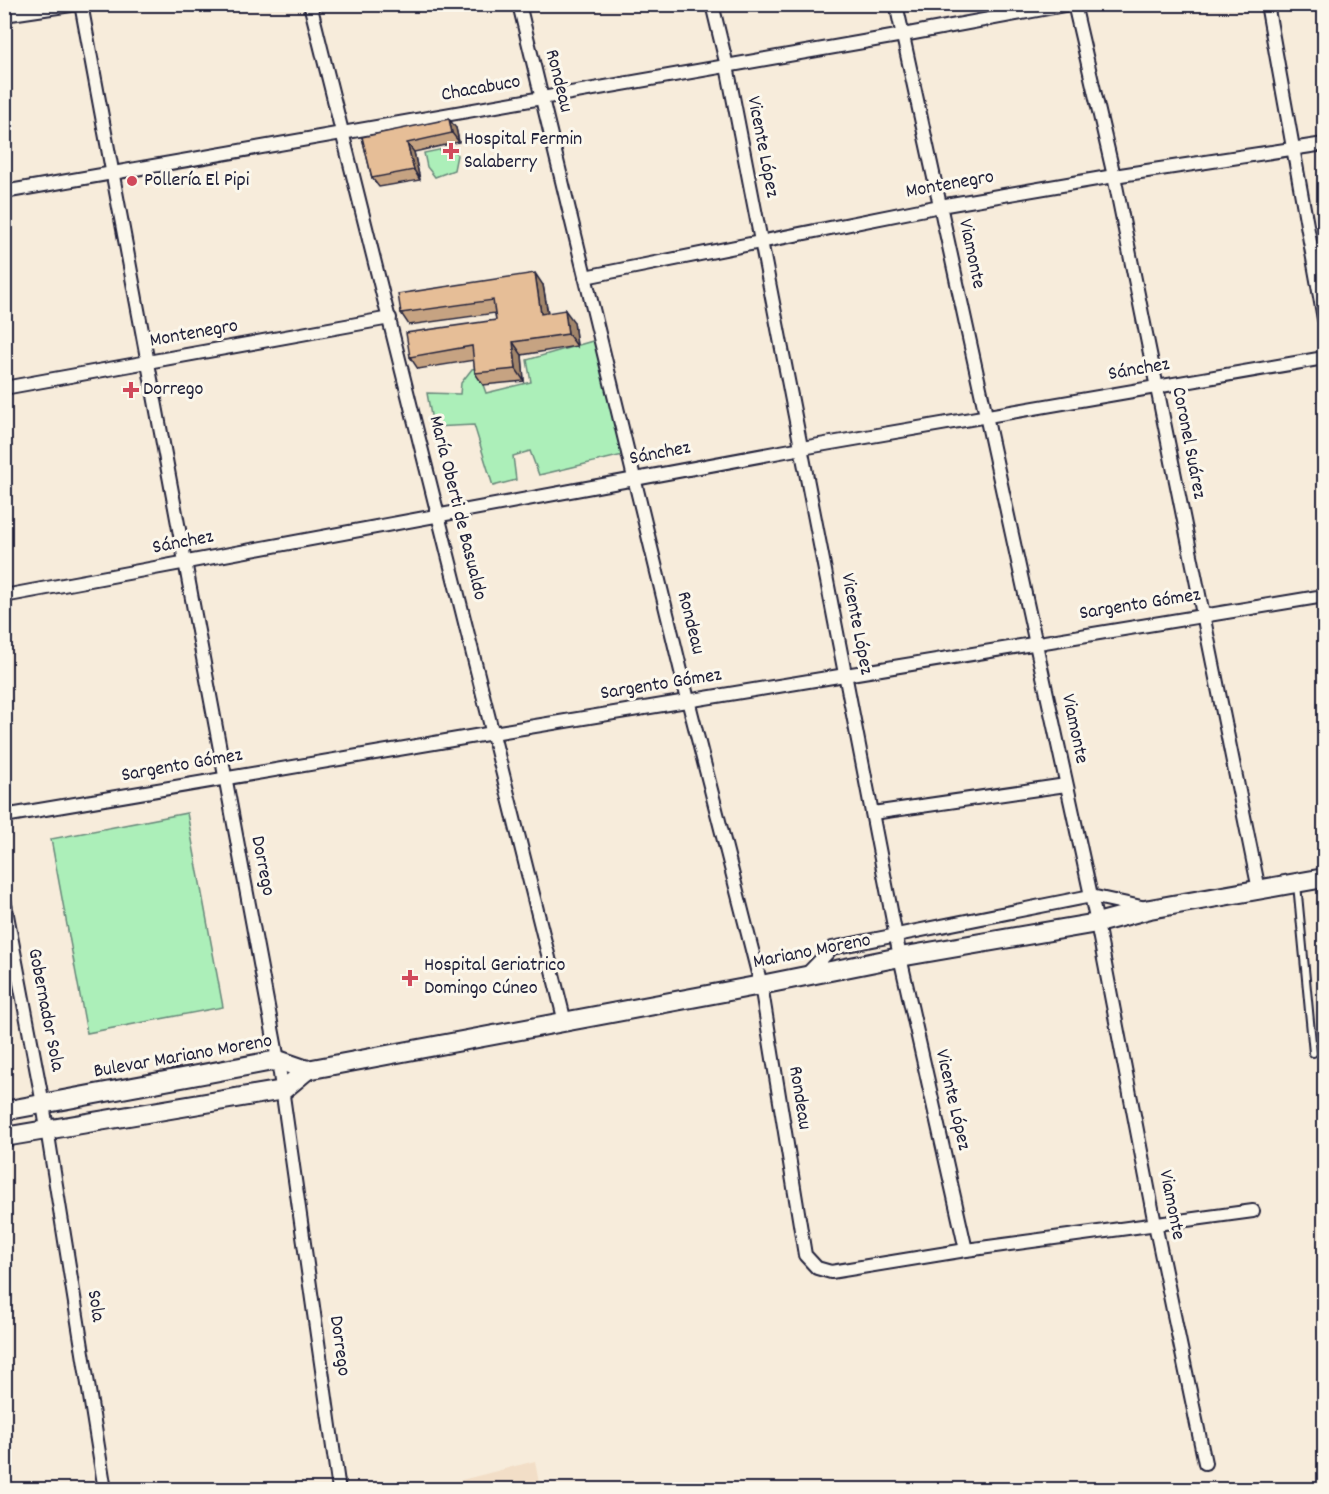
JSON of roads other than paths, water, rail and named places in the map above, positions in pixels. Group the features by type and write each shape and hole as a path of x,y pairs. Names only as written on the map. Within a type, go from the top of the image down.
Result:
{"main road":[{"name":"Mariano Moreno","path":"308,1070 900,957 1097,922 1150,909 1324,878"},
{"name":"Bulevar Mariano Moreno","path":"4,1111 278,1060 308,1070"},
{"path":"4,1137 283,1090 308,1070"}],"street":[{"path":"4,15 79,4"},
{"name":"Dorrego","path":"79,4 278,1060 339,1490"},
{"name":"María Oberti de Basualdo","path":"310,4 565,1022"},
{"name":"Rondeau","path":"519,4 688,700 761,985 805,1255 817,1268 831,1272 966,1250"},
{"name":"Vicente López","path":"712,4 727,66 900,957 966,1250"},
{"name":"Viamonte","path":"896,4 1097,922 1155,1224 1205,1462"},
{"name":"Chacabuco","path":"4,192 1072,4"},
{"name":"Coronel Suárez","path":"1072,4 1114,177 1259,890"},
{"path":"1267,4 1324,318"},
{"name":"Montenegro","path":"585,277 940,206 1324,144"},
{"name":"Montenegro","path":"4,388 390,318"},
{"name":"Sánchez","path":"4,596 802,448 1324,358"},
{"name":"Sargento Gómez","path":"4,816 688,700 1324,596"},
{"path":"873,813 1066,785"},
{"path":"805,976 832,948 1091,896 1150,909"},
{"name":"Gobernador Sola","path":"4,899 47,1129"},
{"name":"Sola","path":"47,1129 105,1490"},
{"path":"966,1250 1253,1211"}],"lane":[{"path":"1297,883 1313,1053"}],"place":[{"name":"Hospital Fermin Salaberry","path":"451,151"},
{"name":"Pollería El Pipi","path":"132,181"},
{"name":"Dorrego","path":"131,390"},
{"name":"Hospital Geriatrico Domingo Cúneo","path":"410,978"}]}
